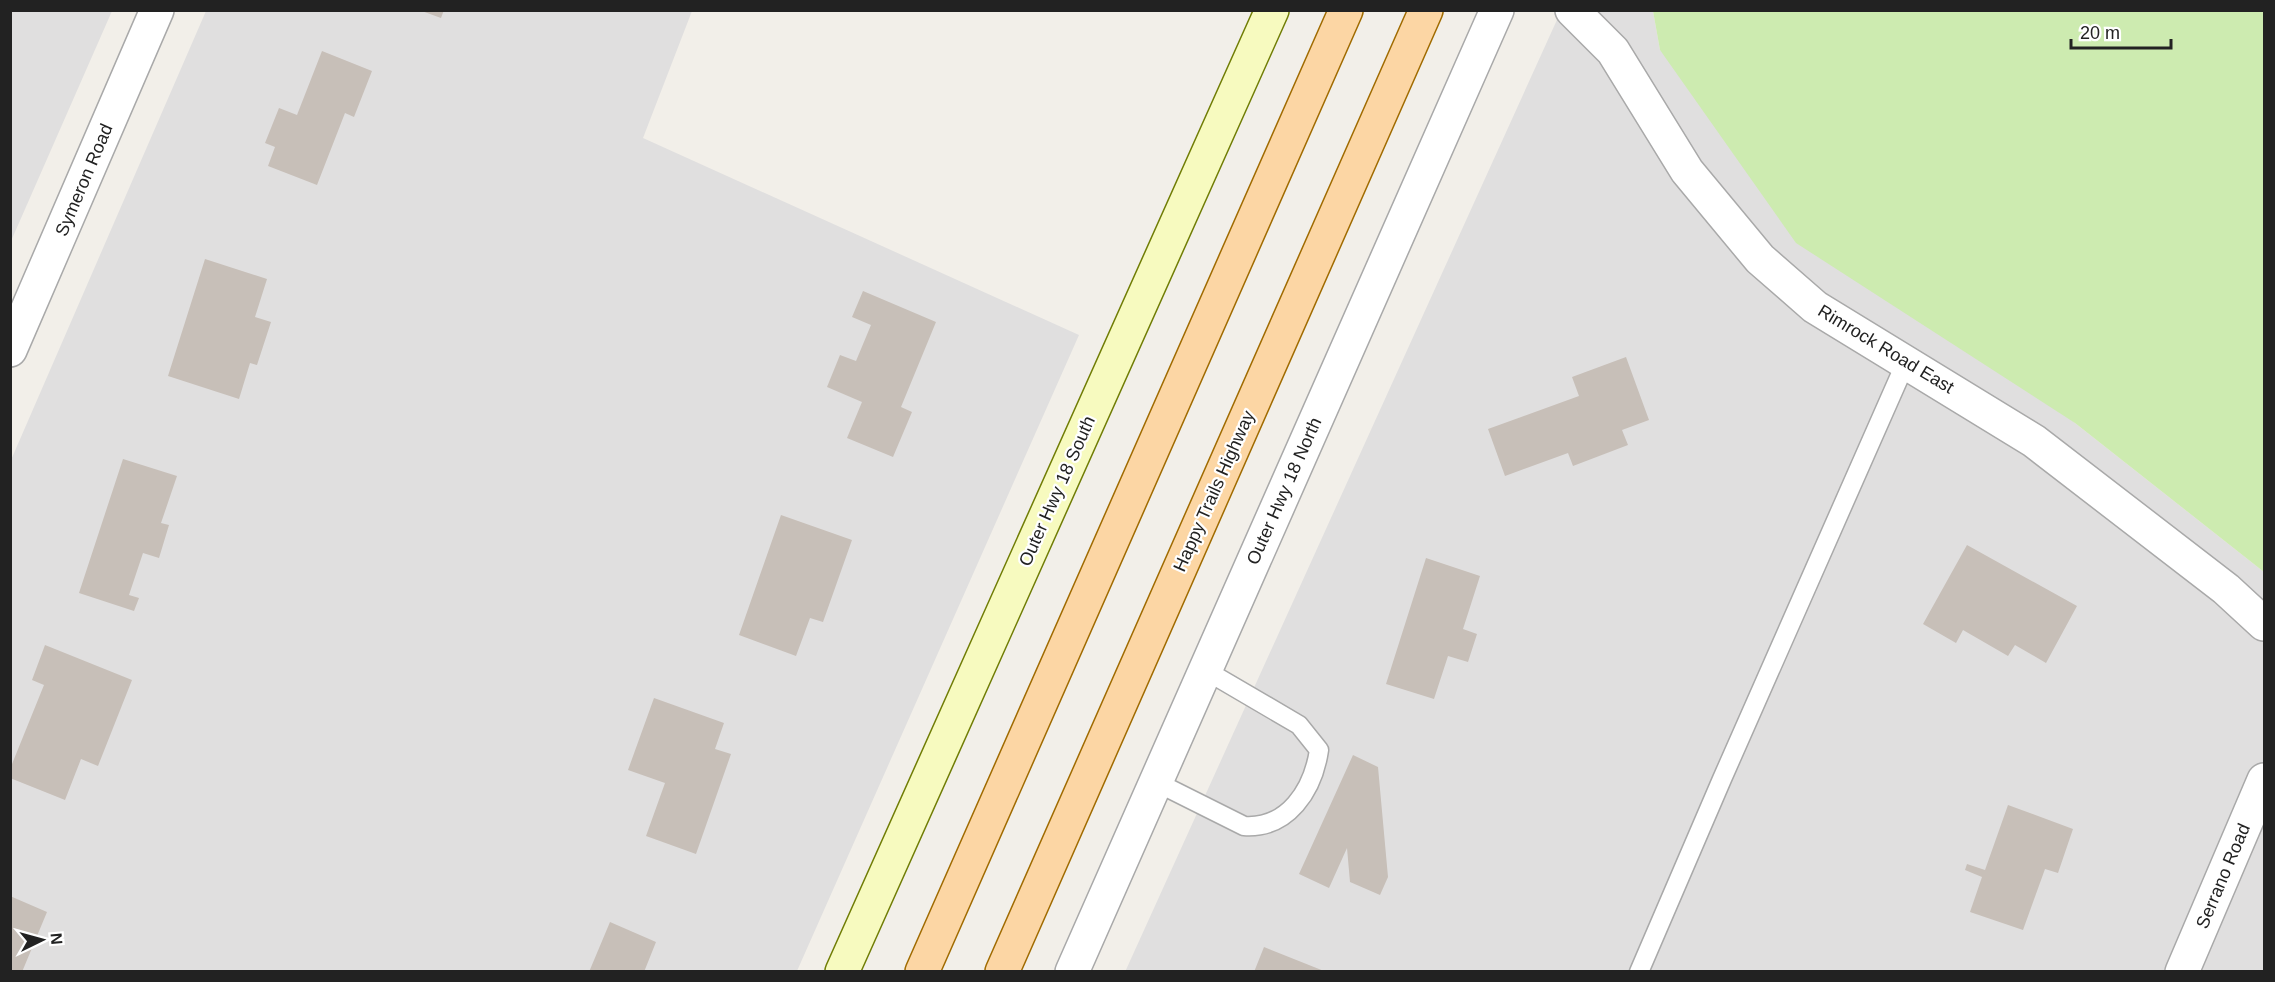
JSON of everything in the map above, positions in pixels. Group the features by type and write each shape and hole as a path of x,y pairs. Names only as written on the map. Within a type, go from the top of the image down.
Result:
{"main road":[{"path":"922,972 1346,10"},
{"name":"Happy Trails Highway","path":"1002,972 1426,10"}],"street":[{"name":"Symeron Road","path":"10,350 157,10"},
{"name":"Outer Hwy 18 South","path":"842,972 1272,10"},
{"name":"Outer Hwy 18 North","path":"1072,972 1497,10"},
{"name":"Rimrock Road East","path":"1572,10 1613,51 1687,171 1760,259 1815,307 2034,441 2226,589 2265,624"},
{"name":"Serrano Road","path":"2182,972 2265,780"}],"lane":[{"path":"1639,972 1726,768 1906,362"},
{"path":"1156,782 1244,826 1258,827 1273,823 1285,814 1299,802 1308,786 1316,767 1319,750 1310,737 1299,725 1205,670"}],"shaded area":[{"path":"10,11 112,11 11,241"},
{"path":"206,11 692,11 643,138 1079,335 797,971 11,972 11,460"},
{"path":"1561,11 1653,11 1660,50 2075,423 2264,572 2264,971 1125,972"}],"green space":[{"path":"1653,11 2264,11 2264,572 2075,423 1796,243 1660,50"}],"building":[{"path":"419,10 444,10 441,18"},
{"path":"322,51 372,71 354,117 345,113 317,185 268,166 275,147 265,143 279,108 297,115"},
{"path":"205,259 267,279 255,317 271,322 257,365 250,363 239,399 168,376"},
{"path":"863,291 936,322 901,407 912,412 893,457 847,438 862,402 827,387 840,355 856,361 871,325 852,317"},
{"path":"1626,357 1649,420 1622,430 1628,445 1573,466 1568,453 1505,476 1488,429 1579,396 1572,377"},
{"path":"123,459 177,476 161,523 169,525 159,558 143,553 129,595 139,598 134,611 79,593"},
{"path":"781,515 852,540 823,622 810,618 796,656 739,635"},
{"path":"1967,545 2077,606 2046,663 2015,645 2008,656 1963,630 1956,643 1923,624"},
{"path":"1426,558 1480,576 1463,629 1477,634 1468,662 1448,656 1434,699 1386,684"},
{"path":"45,645 132,680 98,766 81,759 65,800 10,778 10,769 44,685 32,680"},
{"path":"654,698 724,723 715,749 731,754 696,854 646,836 665,783 628,770"},
{"path":"1353,755 1378,767 1388,877 1380,895 1350,882 1347,848 1329,888 1299,874"},
{"path":"2008,805 2073,829 2058,873 2045,869 2023,930 1970,912 1982,877 1965,870 1967,864 1985,870"},
{"path":"10,896 47,912 22,972 10,972"},
{"path":"610,922 656,942 644,972 589,972"},
{"path":"1264,947 1324,971 1324,972 1254,972"}]}
